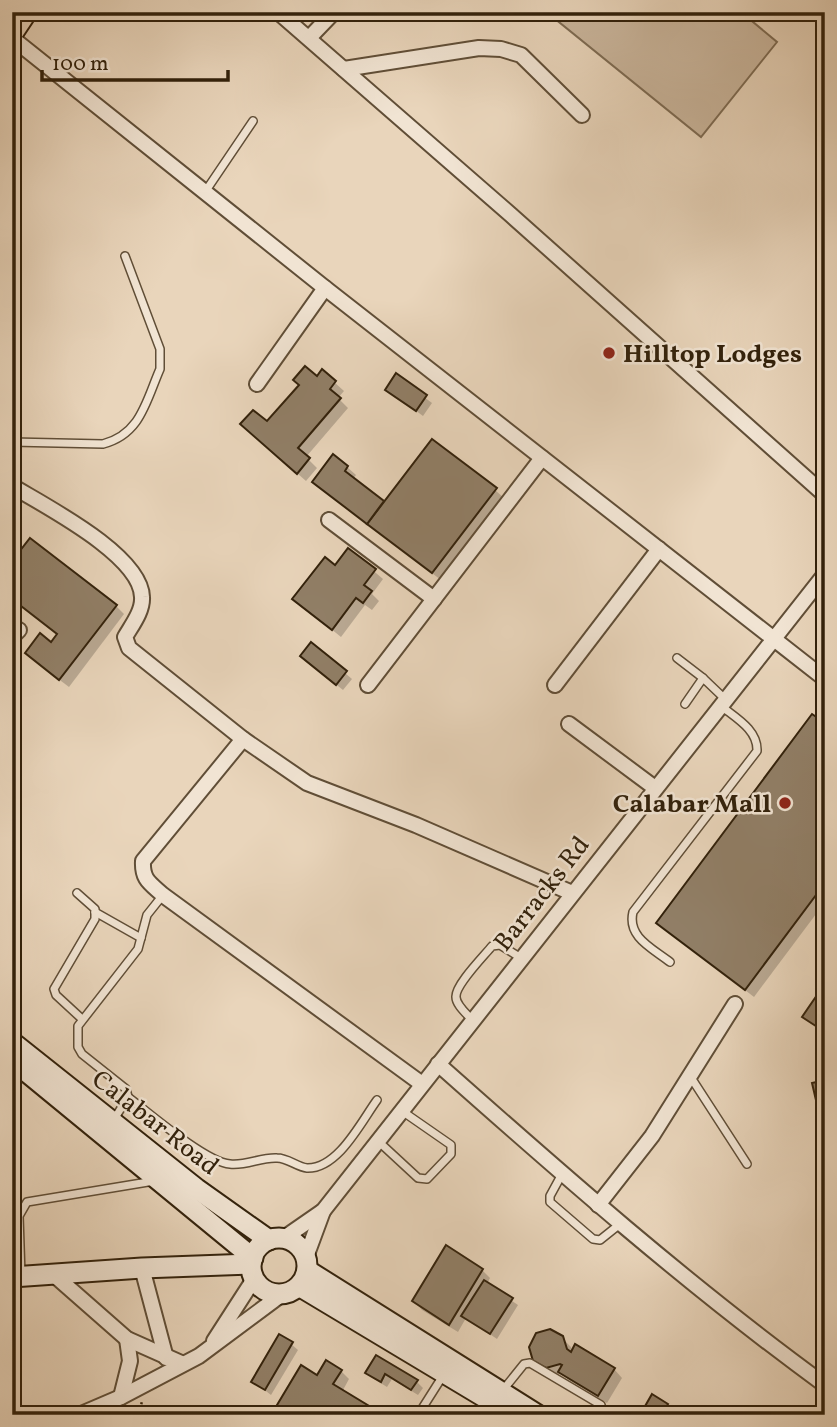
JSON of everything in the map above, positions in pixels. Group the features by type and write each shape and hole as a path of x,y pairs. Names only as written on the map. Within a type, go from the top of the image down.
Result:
{"highway":[{"path":"12,30 24,12"}],"main road":[{"name":"Calabar Road","path":"12,1042 197,1189 276,1239"},
{"name":"Calabar Road","path":"12,1060 159,1180 253,1267"},
{"path":"276,1239 300,1247 299,1277 265,1291 253,1267 261,1245 276,1239"},
{"path":"17,1276 142,1268 253,1267"},
{"path":"299,1277 445,1374 514,1415"},
{"path":"299,1277 492,1403 538,1415"}],"street":[{"path":"278,12 825,495"},
{"path":"309,38 334,12"},
{"path":"12,38 325,288 825,679"},
{"path":"344,69 479,48 501,49 521,55 582,115"},
{"path":"257,384 325,288"},
{"path":"368,685 542,458"},
{"path":"12,486 106,544 125,563 137,580 143,600 125,637 129,648 243,739 307,783 416,825 572,893"},
{"path":"329,520 434,599"},
{"path":"555,685 659,549"},
{"name":"Barracks Rd","path":"299,1277 323,1211 825,574"},
{"path":"569,724 655,788"},
{"path":"243,739 143,861 142,873 163,895 422,1084"},
{"path":"598,1205 652,1136 734,1003"},
{"path":"438,1064 620,1224 762,1340 825,1385"},
{"name":"Barracks Rd","path":"276,1239 323,1211"},
{"path":"210,1348 253,1267"},
{"path":"142,1268 166,1358"},
{"path":"53,1274 127,1339 181,1363"},
{"path":"79,1415 121,1397 210,1348 299,1277"},
{"path":"121,1397 130,1361 127,1339"}],"lane":[{"path":"205,192 253,121"},
{"path":"12,442 103,444 128,433 136,422 160,369 161,360 160,349 125,256"},
{"path":"670,962 635,934 631,922 633,912 757,751 757,742 750,730 703,678 677,658"},
{"path":"685,704 703,678"},
{"path":"77,893 95,912 141,938"},
{"path":"163,895 147,915 138,949 78,1026 78,1047 82,1054 126,1089 128,1097 208,1156 227,1164 280,1158 304,1168 327,1163 338,1155 377,1100"},
{"path":"82,1019 56,995 54,989 95,919 95,912"},
{"path":"472,1020 455,996 458,987 492,946 500,945 522,958"},
{"path":"690,1075 747,1164"},
{"path":"113,1121 128,1097"},
{"path":"378,1141 418,1178 427,1179 451,1154 451,1145 402,1111"},
{"path":"562,1174 550,1196 550,1202 593,1239 600,1240 620,1224"},
{"path":"17,1276 18,1226 22,1208 27,1202 159,1180"},
{"path":"12,1200 22,1208"},
{"path":"492,1403 524,1364 530,1363 601,1405 600,1415"},
{"path":"418,1415 445,1374"}],"shaded area":[{"path":"559,12 741,12 777,42 701,137 554,18"}],"building":[{"path":"305,366 317,376 322,369 336,381 330,389 341,398 298,448 310,458 297,474 240,424 253,410 267,421 299,385 293,380"},
{"path":"396,373 427,395 416,411 385,390"},
{"path":"432,439 497,488 432,573 367,524"},
{"path":"333,454 348,466 345,471 384,501 367,524 312,482"},
{"path":"30,538 117,605 59,680 25,653 40,633 51,642 57,634 12,599 12,561"},
{"path":"348,548 376,569 364,585 372,591 363,603 356,598 332,630 292,599 325,557 335,565"},
{"path":"311,642 347,671 336,685 300,656"},
{"name":"Calabar Mall","path":"812,714 825,723 825,883 745,990 656,923"},
{"path":"817,995 825,1000 825,1032 802,1017"},
{"path":"825,1080 825,1139 812,1083"},
{"path":"446,1245 483,1269 449,1325 412,1301"},
{"path":"484,1280 513,1298 490,1334 461,1316"},
{"path":"550,1329 563,1336 567,1349 571,1352 575,1344 615,1368 598,1396 558,1372 562,1365 546,1368 533,1361 529,1347 536,1333"},
{"path":"279,1334 293,1342 265,1390 251,1382"},
{"path":"376,1355 418,1380 411,1390 385,1374 381,1382 365,1373"},
{"path":"326,1360 342,1370 333,1384 384,1415 271,1415 301,1365 317,1375"},
{"path":"652,1394 668,1404 661,1415 640,1415"}],"place":[{"name":"Hilltop Lodges","path":"609,353"},
{"name":"Calabar Mall","path":"785,803"}]}
